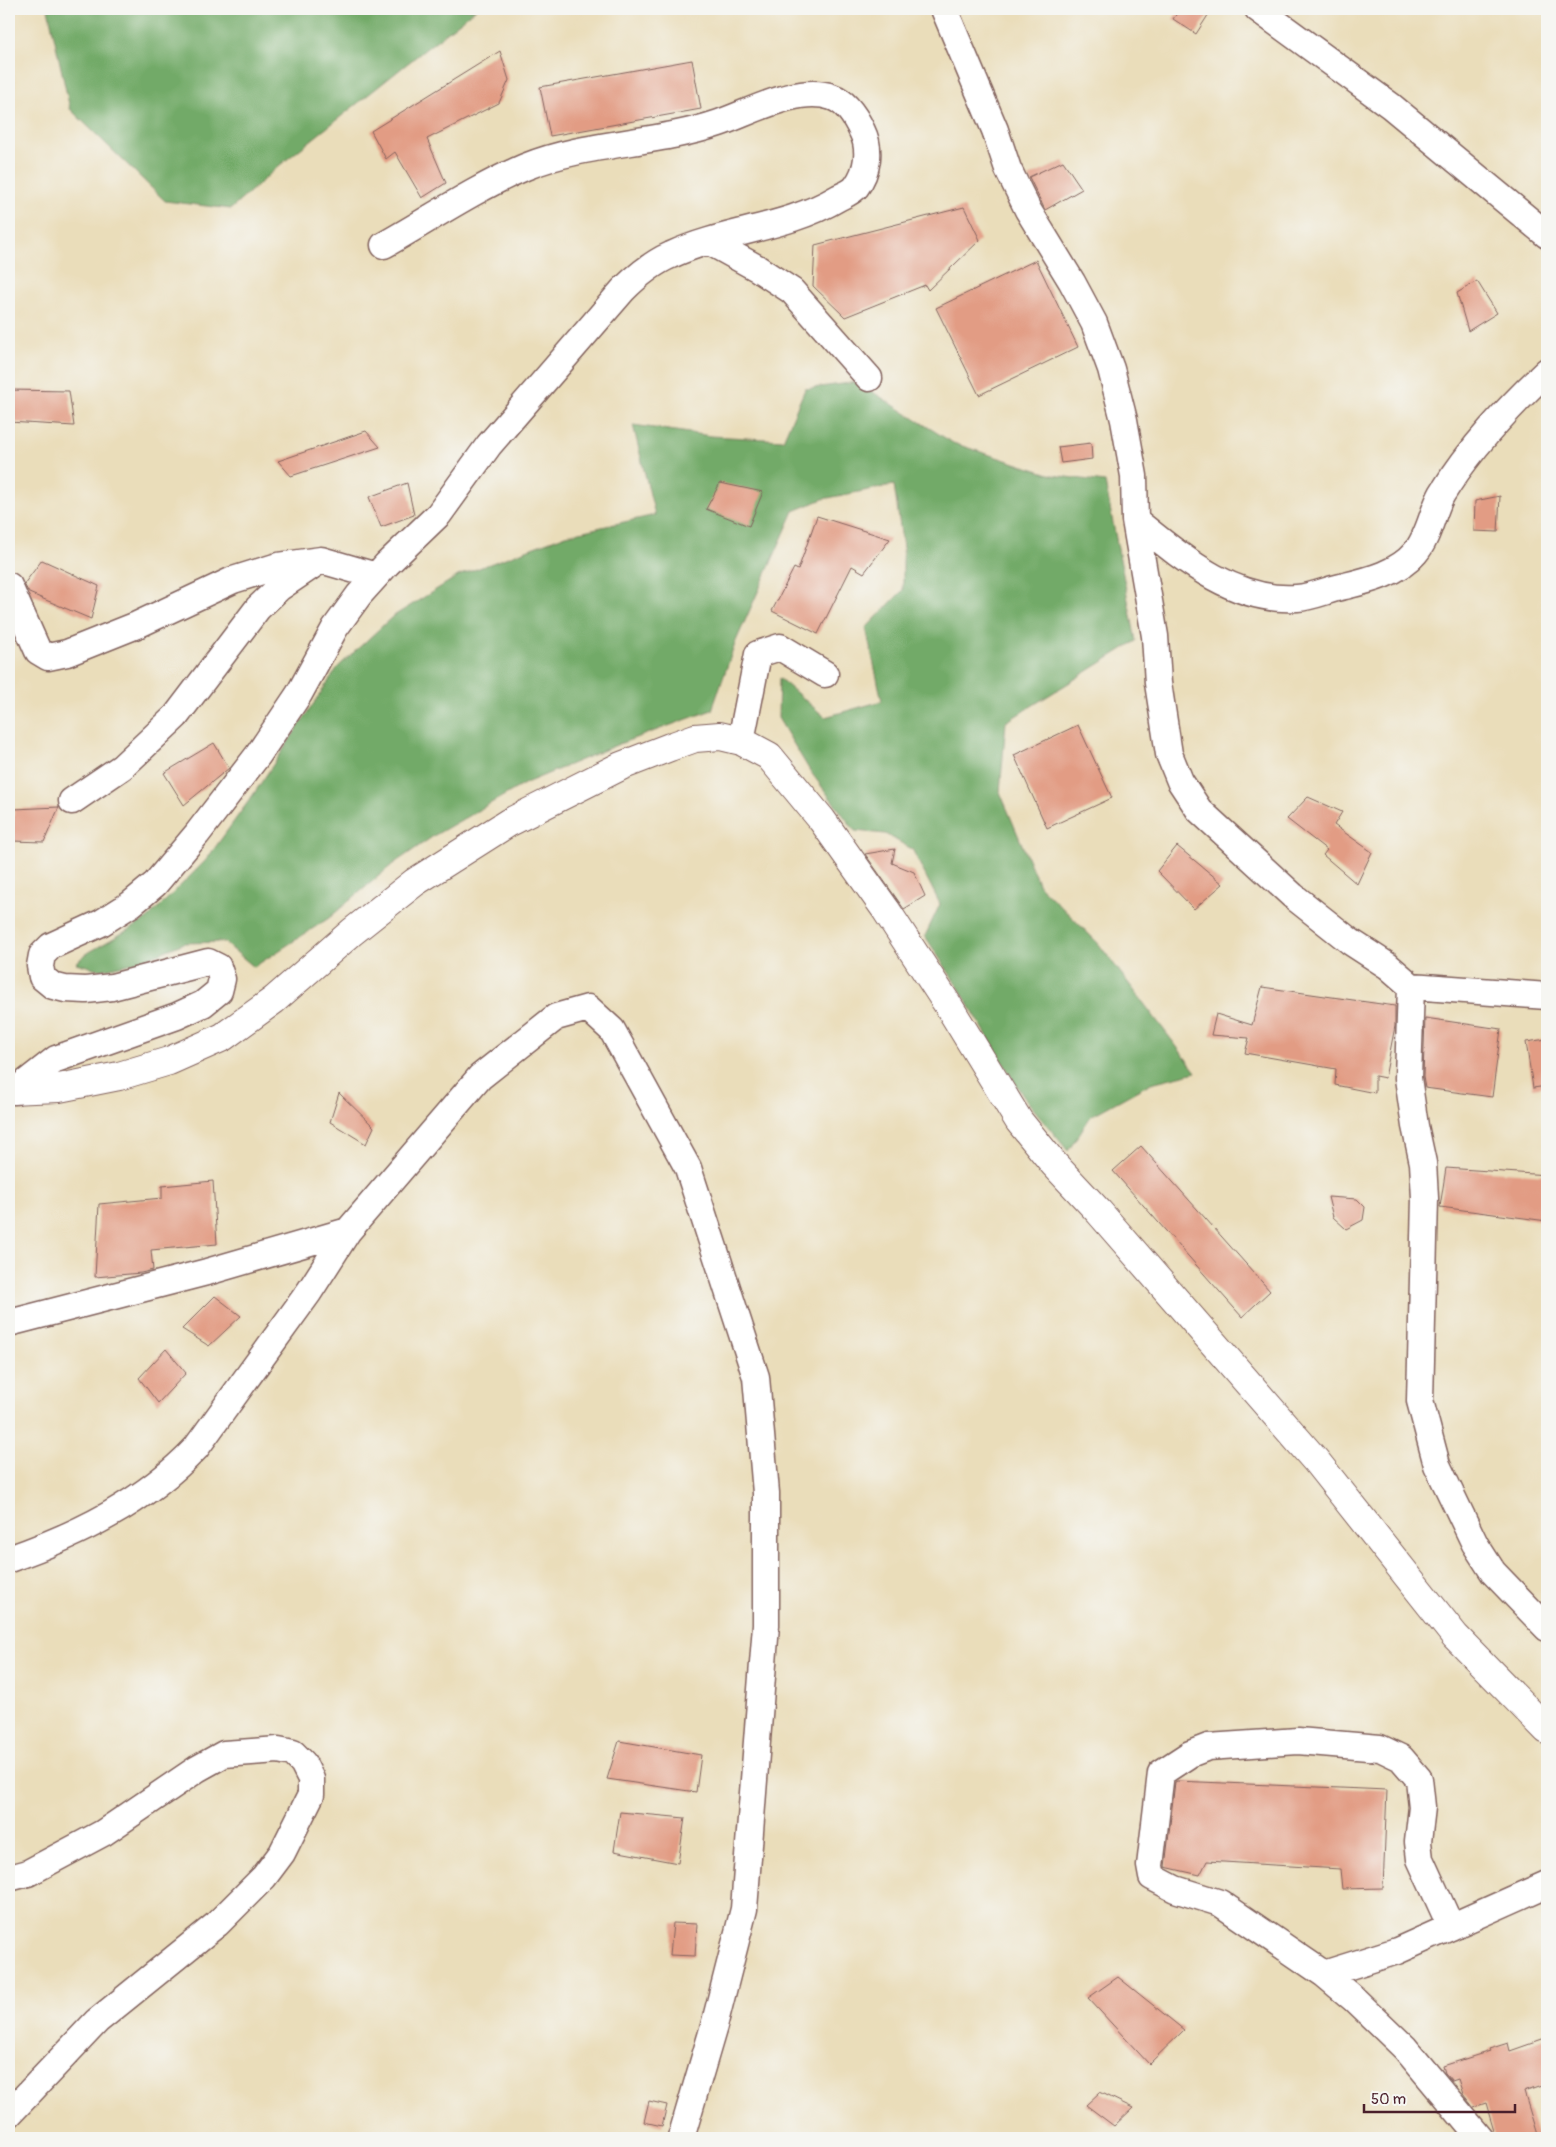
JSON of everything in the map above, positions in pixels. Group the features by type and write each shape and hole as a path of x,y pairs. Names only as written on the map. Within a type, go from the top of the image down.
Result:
{"main road":[{"path":"12,1091 58,1088 119,1076 169,1061 223,1037 274,1000 352,932 415,882 508,823 621,766 695,738 720,736 741,741 769,756 822,820 886,910 943,997 1019,1122 1316,1461 1455,1636 1547,1730"}],"street":[{"path":"944,9 995,130 1008,169 1028,210 1072,282 1094,323 1111,369 1124,420 1134,476 1135,520 1155,636 1158,683 1169,754 1180,781 1199,810 1293,896 1351,942 1388,966 1411,986 1547,996"},
{"path":"1258,9 1391,106 1547,235"},
{"path":"12,1091 56,1058 83,1047 177,1016 202,1004 218,991 222,979 218,967 208,962 112,987 65,990 53,986 42,977 40,966 42,954 51,946 101,923 131,904 155,884 197,834 258,755 299,694 335,628 359,595 439,514 489,445 623,290 644,271 671,255 710,242 784,222 827,205 855,188 868,164 865,137 853,113 833,97 809,94 782,99 717,124 584,150 526,167 384,245"},
{"path":"710,242 757,268 792,291 869,378"},
{"path":"1135,520 1184,559 1209,574 1233,586 1270,597 1298,598 1370,580 1398,568 1416,552 1441,496 1463,464 1499,418 1547,371"},
{"path":"9,586 38,651 48,657 56,656 137,625 233,580 278,566 321,560 376,576"},
{"path":"72,801 122,767 176,716 258,608 279,588 321,560"},
{"path":"741,741 758,654 780,646 825,674"},
{"path":"1411,986 1408,1078 1423,1163 1425,1198 1420,1401 1438,1465 1475,1544 1493,1572 1547,1628"},
{"path":"9,1559 48,1546 83,1530 150,1489 177,1468 196,1448 309,1292 348,1231 480,1077 556,1017 588,1008 612,1030 688,1168 756,1377 766,1493 766,1616 744,1910 714,2026 681,2138"},
{"path":"9,1323 197,1274 348,1231"},
{"path":"1451,1927 1420,1859 1418,1842 1422,1806 1419,1779 1401,1758 1380,1748 1298,1741 1208,1747 1190,1754 1160,1773 1150,1866 1152,1877 1175,1889 1220,1903 1324,1974 1355,2000 1405,2048 1480,2138"},
{"path":"9,1878 28,1873 103,1833 197,1769 224,1754 278,1750 293,1753 303,1763 311,1779 312,1795 282,1853 264,1877 217,1924 97,2021 9,2114"},
{"path":"1324,1974 1397,1951 1547,1884"}],"green space":[{"path":"48,9 476,9 280,165 231,209 165,201 70,109"},
{"path":"857,382 953,443 1052,475 1105,482 1136,641 1006,722 1000,792 1039,885 1098,943 1196,1072 1151,1083 1091,1116 1068,1151 1023,1096 959,988 925,936 940,904 912,849 885,834 855,831 810,771 778,718 779,678 825,717 882,701 866,628 903,590 903,548 894,485 823,499 794,511 736,641 712,710 619,744 526,783 435,835 393,864 329,918 254,967 224,942 184,943 138,962 101,970 76,963 86,954 147,919 206,860 253,795 338,667 392,617 458,576 566,535 655,515 633,425 711,436 783,440 805,389"}],"building":[{"path":"1180,9 1212,9 1196,34 1173,19"},
{"path":"500,51 509,80 499,103 427,139 446,183 422,198 395,152 386,159 371,131"},
{"path":"692,60 701,109 550,136 540,87"},
{"path":"1063,161 1082,189 1045,210 1029,177"},
{"path":"964,207 980,240 928,290 925,285 845,317 813,286 815,245"},
{"path":"1036,260 1078,347 979,395 936,308"},
{"path":"1477,281 1497,313 1468,331 1457,293"},
{"path":"9,390 69,391 74,426 9,422"},
{"path":"366,431 380,447 291,476 278,461"},
{"path":"1091,443 1092,459 1061,463 1058,447"},
{"path":"407,483 414,515 381,527 369,497"},
{"path":"720,483 763,492 749,526 706,509"},
{"path":"1500,496 1498,532 1474,531 1475,501"},
{"path":"817,516 890,539 864,573 852,566 818,634 772,611 794,568 798,570"},
{"path":"42,560 99,586 91,619 29,593 24,584"},
{"path":"1078,725 1112,798 1047,828 1014,755"},
{"path":"214,743 229,768 184,805 164,773"},
{"path":"1308,797 1342,812 1334,825 1372,852 1357,884 1323,855 1327,850 1287,819"},
{"path":"59,807 44,842 12,841 14,809"},
{"path":"1177,846 1223,884 1194,909 1157,871"},
{"path":"895,849 892,863 914,872 925,896 904,909 865,854"},
{"path":"1262,987 1395,1006 1395,1026 1385,1078 1375,1076 1375,1093 1335,1085 1336,1069 1245,1053 1249,1038 1211,1035 1216,1014 1252,1025"},
{"path":"1425,1018 1501,1029 1492,1097 1425,1088 1423,1077"},
{"path":"1547,1039 1547,1086 1533,1088 1526,1042"},
{"path":"339,1093 374,1127 366,1144 330,1122"},
{"path":"1141,1146 1270,1291 1242,1317 1113,1171"},
{"path":"1446,1168 1547,1175 1547,1221 1440,1207"},
{"path":"213,1181 217,1244 151,1250 153,1270 141,1273 95,1277 99,1204 162,1198 162,1186"},
{"path":"1328,1197 1357,1199 1365,1207 1363,1220 1346,1229 1333,1217"},
{"path":"215,1296 241,1316 209,1346 182,1329"},
{"path":"166,1349 186,1373 158,1403 139,1378"},
{"path":"619,1741 701,1755 696,1792 607,1779"},
{"path":"1175,1782 1387,1790 1383,1888 1342,1889 1340,1869 1207,1861 1200,1875 1165,1867"},
{"path":"620,1812 685,1818 678,1863 614,1851"},
{"path":"673,1923 697,1924 695,1956 670,1955"},
{"path":"1118,1977 1184,2030 1149,2064 1088,1998"},
{"path":"1547,2038 1547,2084 1524,2092 1538,2138 1496,2138 1486,2104 1474,2108 1463,2094 1458,2079 1452,2081 1445,2073 1443,2066 1490,2051 1489,2049 1508,2043 1510,2051"},
{"path":"1100,2092 1133,2108 1114,2126 1086,2105"},
{"path":"649,2101 667,2105 662,2126 644,2122"}]}
